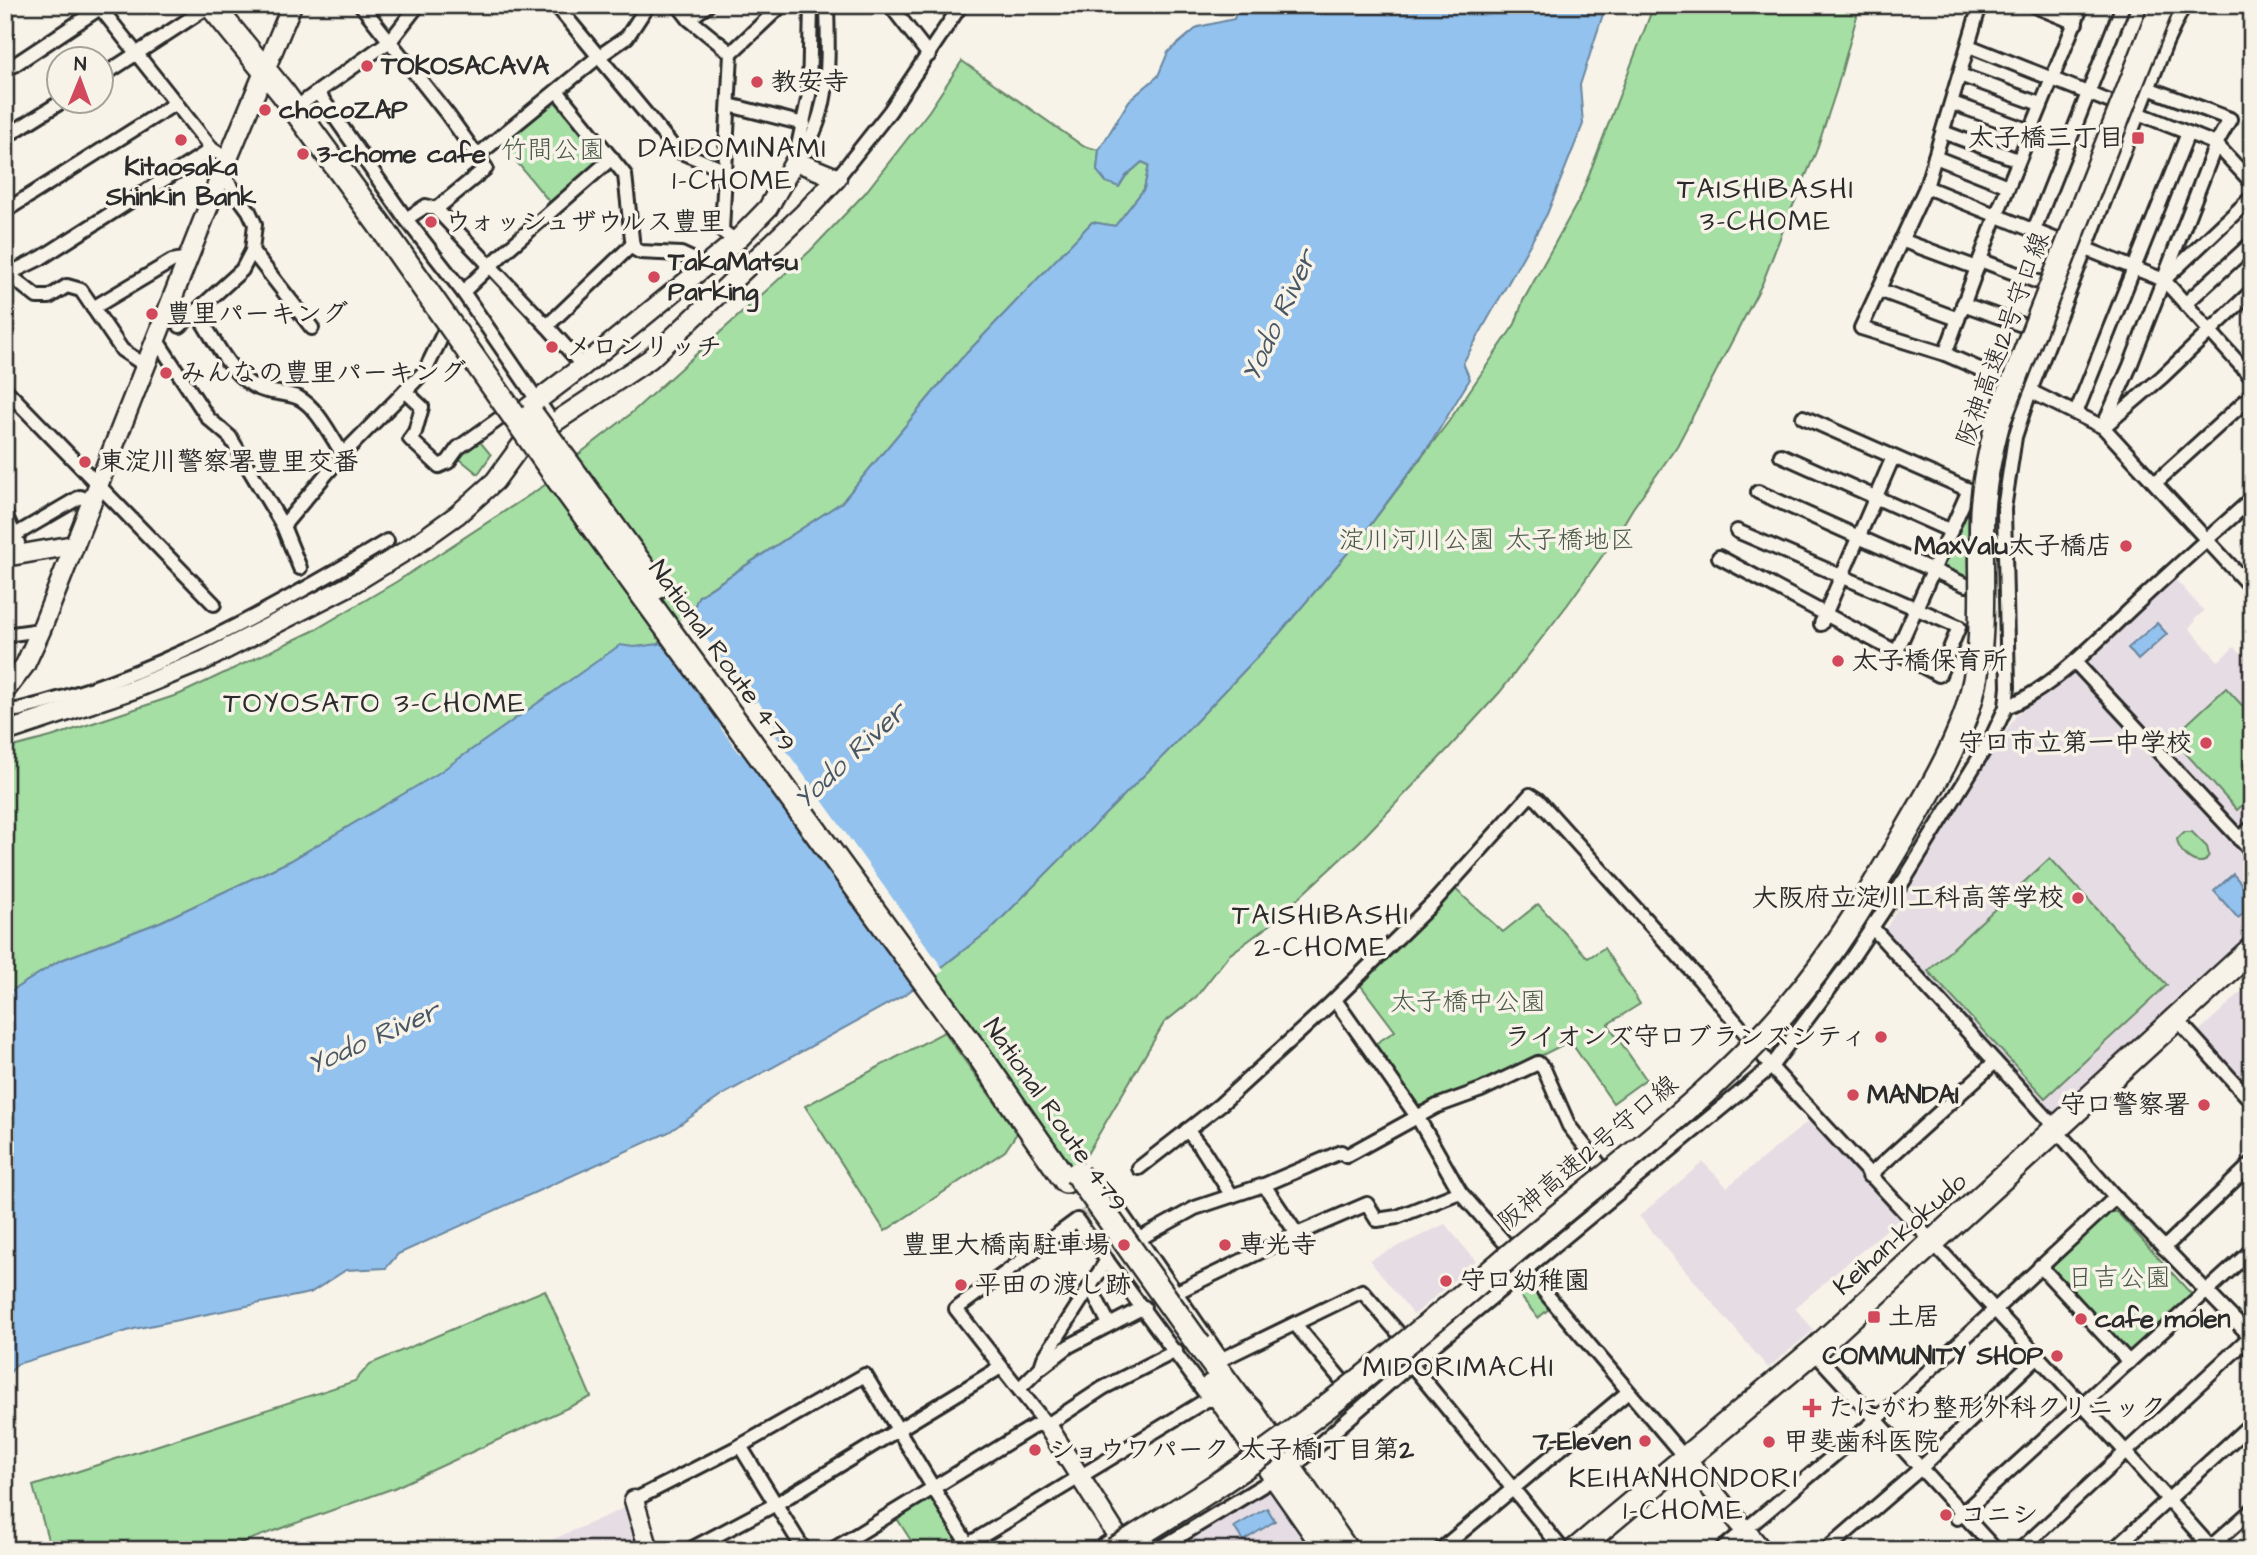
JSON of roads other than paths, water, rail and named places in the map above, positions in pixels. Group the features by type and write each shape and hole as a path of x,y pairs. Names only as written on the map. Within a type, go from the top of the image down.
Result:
{"highway":[{"path":"211,5 309,105"},
{"path":"229,5 267,64"},
{"name":"阪神高速12号守口線","path":"1119,1545 1234,1474 1296,1431 1461,1297 1734,1065 1791,1004 1839,941 1917,814 1946,761 1965,718 1978,668 1983,630 1982,515 1992,446 2022,359 2162,5"},
{"name":"阪神高速12号守口線","path":"1138,1550 1241,1485 1388,1375 1704,1109 1744,1073 1794,1020 1828,979 1862,930 1959,768 1979,723 1995,651 1998,493 2009,437 2034,363 2176,5"},
{"name":"National Route 479","path":"309,105 581,482 1188,1349 1217,1404 1264,1446"},
{"name":"Keihan-kokudo","path":"1598,1550 1694,1469 1938,1248 2252,949"},
{"name":"Keihan-kokudo","path":"2060,1134 2252,965"},
{"name":"National Route 479","path":"1188,1349 1251,1411 1264,1446 1326,1550"},
{"name":"Keihan-kokudo","path":"1576,1550 1694,1469"},
{"name":"National Route 479","path":"1283,1474 1346,1550"}],"street":[{"path":"116,67 211,5"},
{"path":"292,5 188,258 41,630 6,703 22,709 96,687 231,630 387,541"},
{"path":"361,5 391,40 486,168 436,209"},
{"path":"418,5 391,40 309,105 375,234 522,444"},
{"path":"478,155 598,57 627,37 648,5"},
{"path":"678,5 689,19 731,53"},
{"path":"689,19 708,5"},
{"path":"736,241 722,231 731,53 782,5"},
{"path":"795,161 804,124 811,65 811,5"},
{"path":"405,391 422,407 415,432 410,439 439,467 448,462 458,449 537,400 583,366 736,241 768,208 795,161 805,150 816,126 824,99 828,65 827,5"},
{"path":"890,5 929,55"},
{"path":"5,732 122,693 205,660 347,587 412,547 457,515 495,481 522,444 650,359 804,213 837,178 890,111 961,5"},
{"path":"1980,5 1926,187 1861,328 1945,354 2076,413 2103,428 2252,589"},
{"path":"2032,5 2076,23"},
{"path":"1945,354 2018,160 2082,5"},
{"path":"2034,230 2123,5"},
{"path":"1896,653 1951,531 1973,490 2007,381 2151,5"},
{"path":"1157,1550 1283,1474 1411,1364 1771,1067 1872,928 1992,737 2006,707 2008,687 2004,509 2015,437 2029,391 2166,43 2184,5"},
{"path":"5,71 99,6 225,166 255,224 252,251 242,271 180,326"},
{"path":"558,6 676,150 724,170"},
{"path":"1969,46 2216,144 2252,183"},
{"path":"1960,75 2040,104"},
{"path":"2103,428 2130,366 2216,144 2230,118 2148,88"},
{"path":"557,91 625,175 633,248 640,252 681,254 707,266"},
{"path":"5,211 176,103"},
{"path":"1952,103 2030,131"},
{"path":"729,105 804,124"},
{"path":"5,137 46,111"},
{"path":"1943,132 2018,160"},
{"path":"2076,413 2188,133"},
{"path":"146,366 122,350 81,290 67,286 49,297 37,298 7,271 41,258 212,149"},
{"path":"1935,157 2008,186"},
{"path":"463,292 612,158"},
{"path":"795,161 837,178"},
{"path":"1926,187 2164,280 2252,378"},
{"path":"2164,280 2252,197"},
{"path":"553,423 463,292 394,225 426,206 436,209 583,366"},
{"path":"1901,240 2046,285"},
{"path":"2185,304 2252,243"},
{"path":"547,326 633,244"},
{"path":"252,251 312,328"},
{"path":"93,308 172,261 188,258"},
{"path":"1879,290 1958,319"},
{"path":"2103,428 2162,377 2209,330 2249,298"},
{"path":"1963,304 2028,327"},
{"path":"197,312 227,361 240,375 252,385 270,393 285,394 307,403 343,454"},
{"path":"283,526 343,454 425,371 444,331"},
{"path":"156,339 208,418 230,437 283,526 300,568"},
{"path":"5,389 95,493 214,604"},
{"path":"2155,483 2252,395"},
{"path":"1803,417 1973,490"},
{"path":"1781,455 1951,531"},
{"path":"1823,619 1893,457"},
{"path":"1096,1550 1119,1545 1264,1446 1397,1340 1506,1244 1603,1169 1752,1041 1779,1010 1852,905 1951,734 1964,702 1974,643 1973,490"},
{"path":"1758,492 1966,585"},
{"path":"15,535 80,497 95,493"},
{"path":"2006,707 2017,703 2075,662 2252,499"},
{"path":"5,514 15,535 14,555 74,545"},
{"path":"1719,557 1823,619 1939,675 1959,627 1737,531"},
{"path":"5,635 41,630"},
{"path":"2075,662 2252,852"},
{"path":"1139,1168 1221,1104 1335,1000 1461,873 1530,795 1538,800 1654,928 1752,1041 1771,1067 1869,1176 2126,1452 2210,1549 2252,1510"},
{"path":"2239,839 2252,827"},
{"path":"1852,905 2116,1198 2251,1336 2020,1550"},
{"path":"1335,1000 1418,1118 1460,1192 1762,1550"},
{"path":"2183,1027 2252,1102"},
{"path":"1869,1176 1995,1062"},
{"path":"1139,1239 1195,1208 1264,1185 1341,1152 1346,1156 1437,1106 1481,1090 1538,1063 1544,1069 1569,1126 1603,1169"},
{"path":"1187,1130 1232,1196"},
{"path":"2164,1248 2252,1163"},
{"path":"1264,1185 1297,1234"},
{"path":"1177,1292 1297,1234 1367,1204 1377,1220 1397,1217 1460,1192"},
{"path":"1110,1197 1244,1392 1251,1411"},
{"path":"1721,1550 1876,1420 2116,1198"},
{"path":"832,1550 1036,1425 1047,1425 1103,1388 1188,1349 1144,1307 1077,1220 956,1309 1047,1425 1119,1545"},
{"path":"1960,1516 2252,1250"},
{"path":"1041,1367 1044,1358 1107,1260"},
{"path":"2040,1266 2129,1362"},
{"path":"1090,1286 1109,1324"},
{"path":"1222,1359 1362,1291 1411,1364 1563,1550"},
{"path":"1019,1389 1041,1367 1069,1346 1144,1307"},
{"path":"1295,1324 1344,1382"},
{"path":"1817,1355 1921,1468 1960,1516 1996,1550"},
{"path":"1826,1550 1921,1468 2037,1357"},
{"path":"689,1550 776,1504 1001,1367"},
{"path":"649,1550 634,1500 740,1446 865,1375 933,1487 966,1548 1080,1477 1217,1404"},
{"path":"1440,1550 1628,1392"},
{"path":"2113,1550 2252,1423"},
{"path":"740,1446 804,1550"}],"water":[{"name":"Yodo River","path":"1238,5 1606,5 1580,85 1583,124 1547,214 1463,363 1470,379 1431,443 1362,536 1278,635 1165,754 990,930 906,994 724,1094 669,1132 398,1254 386,1268 346,1270 310,1293 134,1329 17,1364 5,1379 5,995 59,961 160,922 290,861 437,774 620,645 634,647 659,644 691,616 698,597 842,502 961,359 1092,222 1115,226 1144,189 1149,165 1142,162 1126,176 1119,187 1106,182 1097,171 1099,150 1129,101 1158,76 1168,52 1198,27 1234,19"},
{"path":"2157,623 2167,634 2138,660 2128,648"},
{"path":"2233,874 2252,896 2252,906 2238,918 2214,891"},
{"path":"1267,1508 1275,1521 1243,1541 1234,1527"}],"tunnel":[{"path":"1077,1220 1102,1202"}],"place":[{"name":"TOKOSACAVA","path":"367,66"},
{"name":"教安寺","path":"757,82"},
{"name":"chocoZAP","path":"265,110"},
{"name":"太子橋三丁目","path":"2138,138"},
{"name":"Kitaosaka Shinkin Bank","path":"181,140"},
{"name":"3-chome cafe","path":"303,154"},
{"name":"ウォッシュザウルス豊里","path":"431,222"},
{"name":"TakaMatsu Parking","path":"654,277"},
{"name":"豊里パーキング","path":"152,314"},
{"name":"メロンリッチ","path":"552,347"},
{"name":"みんなの豊里パーキング","path":"166,373"},
{"name":"東淀川警察署豊里交番","path":"85,462"},
{"name":"MaxValu太子橋店","path":"2126,546"},
{"name":"太子橋保育所","path":"1838,661"},
{"name":"守口市立第一中学校","path":"2206,743"},
{"name":"大阪府立淀川工科高等学校","path":"2078,898"},
{"name":"ライオンズ守口ブランズシティ","path":"1881,1037"},
{"name":"MANDAI","path":"1853,1095"},
{"name":"守口警察署","path":"2204,1105"},
{"name":"豊里大橋南駐車場","path":"1124,1245"},
{"name":"専光寺","path":"1225,1245"},
{"name":"守口幼稚園","path":"1446,1281"},
{"name":"平田の渡し跡","path":"961,1285"},
{"name":"土居","path":"1874,1317"},
{"name":"cafe molen","path":"2081,1319"},
{"name":"COMMUNITY SHOP","path":"2057,1356"},
{"name":"たにがわ整形外科クリニック","path":"1812,1408"},
{"name":"7-Eleven","path":"1645,1441"},
{"name":"甲斐歯科医院","path":"1769,1442"},
{"name":"ショウワパーク 太子橋1丁目第2","path":"1035,1450"},
{"name":"コニシ","path":"1946,1515"}],"district":[{"name":"DAIDOMINAMI 1-CHOME","path":"733,164"},
{"name":"TAISHIBASHI 3-CHOME","path":"1766,205"},
{"name":"TOYOSATO 3-CHOME","path":"375,703"},
{"name":"TAISHIBASHI 2-CHOME","path":"1321,931"},
{"name":"MIDORIMACHI","path":"1459,1367"},
{"name":"KEIHANHONDORI 1-CHOME","path":"1684,1494"}],"park label":[{"name":"竹間公園","path":"553,150"},
{"name":"淀川河川公園 太子橋地区","path":"1487,540"},
{"name":"太子橋中公園","path":"1468,1002"},
{"name":"日吉公園","path":"2119,1278"}]}
